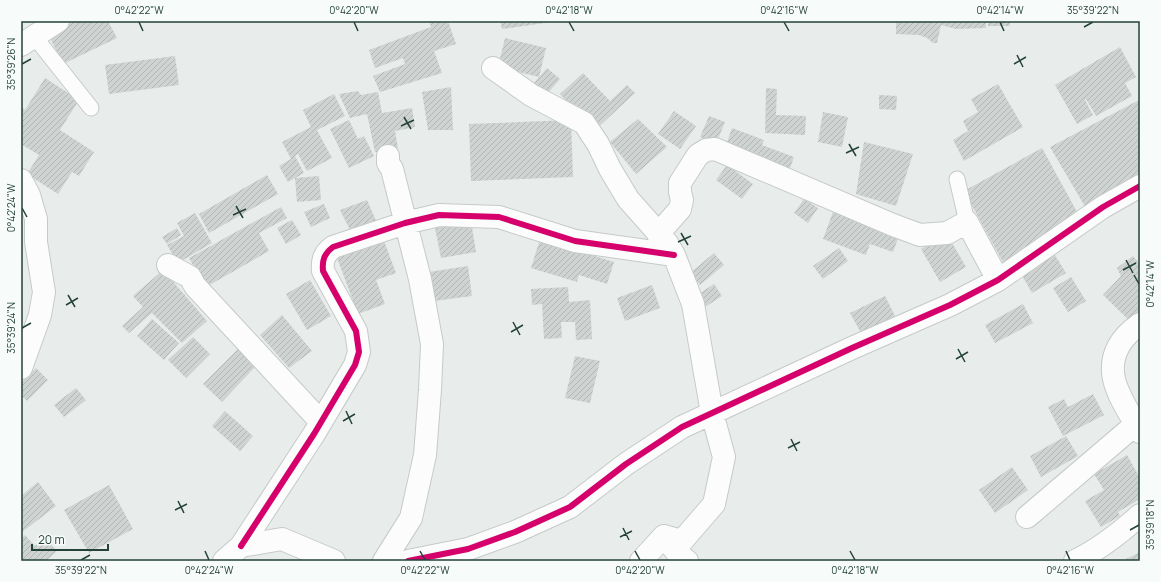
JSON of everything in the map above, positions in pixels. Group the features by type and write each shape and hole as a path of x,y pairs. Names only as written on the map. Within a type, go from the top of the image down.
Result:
{"street":[{"path":"28,40 58,21"},
{"path":"493,68 531,95 584,123 598,144 610,169 628,199 667,243 674,255 693,304 712,413 724,457 714,504 682,541 664,536"},
{"path":"658,234 680,209 682,200 680,187 682,179 698,155 701,151 715,149 893,225 920,235 946,233 967,222 998,280"},
{"path":"384,561 411,518 425,456 432,344 420,279 392,169 388,163 388,156"},
{"path":"21,180 29,195 36,219 36,242 44,292 40,315 21,368"},
{"path":"408,561 468,549 515,532 570,507 626,464 682,427 852,348 950,305 998,280 1103,207 1140,186"},
{"path":"224,561 241,546 321,422 355,365 359,352 356,331 323,271 323,258 327,251 333,247 405,222 439,215 499,217 575,241 674,255"},
{"path":"168,265 190,277 195,286 321,422"},
{"path":"1027,517 1138,428 1120,396 1114,379 1113,362 1118,345 1129,331 1140,324"},
{"path":"1075,561 1106,543 1140,515"},
{"path":"641,561 664,536"},
{"path":"664,536 678,554 687,561"},
{"path":"241,546 282,539 334,561"}],"lane":[{"path":"28,40 91,108"},
{"path":"957,179 967,222"}],"building":[{"path":"75,21 108,21 117,38 63,64 48,34"},
{"path":"429,21 448,21 456,44 434,51 442,73 380,92 373,76 405,64 403,58 375,68 369,50 431,27"},
{"path":"500,21 551,21 552,22 502,29"},
{"path":"896,21 986,21 986,28 956,29 941,25 937,43 933,43 927,38 919,35 896,34"},
{"path":"988,21 1010,21 1010,26 988,26"},
{"path":"505,38 546,48 539,77 498,67"},
{"path":"1120,47 1136,77 1125,83 1132,96 1096,116 1086,99 1085,100 1093,115 1077,124 1055,85"},
{"path":"175,56 179,85 109,94 105,65"},
{"path":"547,68 560,79 547,94 534,83"},
{"path":"583,73 610,101 627,85 635,93 594,131 560,94"},
{"path":"45,78 79,100 60,130 94,152 79,176 72,172 58,194 27,174 39,155 21,144 21,107 25,110"},
{"path":"998,84 1023,127 964,161 953,140 968,131 963,121 978,112 971,99"},
{"path":"451,87 453,130 428,130 422,92"},
{"path":"766,88 777,89 776,115 806,116 805,135 765,133"},
{"path":"358,91 361,95 378,92 382,113 412,108 415,127 395,131 398,148 388,151 375,152 367,114 350,118 339,94"},
{"path":"334,94 345,116 317,130 332,158 307,171 298,154 295,156 304,173 288,182 279,166 291,159 282,142 311,127 303,110"},
{"path":"879,95 897,96 896,110 879,109"},
{"path":"1139,100 1140,178 1087,210 1050,147"},
{"path":"674,111 696,126 680,149 658,134"},
{"path":"823,112 848,117 842,147 818,142"},
{"path":"709,116 725,122 716,144 700,137"},
{"path":"638,119 667,147 636,174 610,142"},
{"path":"349,120 358,139 364,136 374,156 349,168 330,129"},
{"path":"571,120 573,177 471,181 469,124"},
{"path":"732,128 764,140 762,145 794,157 789,171 725,148"},
{"path":"864,142 913,154 896,206 856,194"},
{"path":"1042,148 1082,221 1004,264 964,191"},
{"path":"727,165 753,184 742,199 716,180"},
{"path":"267,175 278,194 209,233 199,214"},
{"path":"319,176 321,200 297,202 295,178"},
{"path":"804,199 818,208 808,223 794,213"},
{"path":"367,200 377,223 352,234 340,210"},
{"path":"324,204 330,218 311,227 304,212"},
{"path":"281,207 287,218 259,233 269,251 206,287 189,258"},
{"path":"833,212 899,236 893,252 870,244 866,255 823,239"},
{"path":"195,213 212,243 178,263 167,245 184,236 177,223"},
{"path":"292,220 301,235 286,244 277,228"},
{"path":"471,221 476,252 441,258 435,228"},
{"path":"177,228 181,235 167,244 162,237"},
{"path":"947,234 966,267 940,282 921,249"},
{"path":"540,239 614,262 607,284 579,275 577,282 531,268"},
{"path":"384,241 396,273 376,280 385,304 358,314 337,258"},
{"path":"839,248 848,261 823,279 813,266"},
{"path":"1053,252 1066,273 1032,293 1020,272"},
{"path":"714,253 724,265 700,285 690,273"},
{"path":"1133,256 1140,264 1140,320 1134,325 1103,295 1121,276 1117,268"},
{"path":"468,266 472,296 426,302 422,273"},
{"path":"163,270 207,321 182,343 152,313 129,333 122,326 143,307 133,296"},
{"path":"1071,277 1086,301 1068,312 1053,288"},
{"path":"310,280 331,316 307,330 286,294"},
{"path":"714,284 722,296 705,307 697,295"},
{"path":"652,285 660,308 625,321 617,298"},
{"path":"568,287 569,302 590,300 592,339 576,340 575,322 561,322 562,338 544,339 542,304 532,305 531,289"},
{"path":"885,296 895,316 861,333 850,313"},
{"path":"1023,304 1033,323 995,343 985,325"},
{"path":"282,315 312,351 289,368 260,335"},
{"path":"152,319 179,343 164,360 137,336"},
{"path":"193,337 210,354 186,378 168,360"},
{"path":"240,347 258,364 222,402 203,384"},
{"path":"575,356 600,361 590,403 565,398"},
{"path":"36,368 48,380 27,401 21,395 21,383"},
{"path":"76,388 86,400 64,417 54,405"},
{"path":"1093,394 1104,415 1063,436 1048,407 1064,399 1068,407"},
{"path":"225,411 253,436 240,451 212,426"},
{"path":"1066,436 1078,456 1041,477 1030,456"},
{"path":"1127,455 1140,478 1140,499 1118,512 1120,516 1101,527 1085,501 1104,490 1094,474"},
{"path":"1012,467 1028,490 995,513 979,490"},
{"path":"38,482 56,506 21,533 21,496"},
{"path":"109,485 133,529 89,553 64,510"},
{"path":"25,535 35,546 44,537 57,551 46,561 21,561 21,539"},
{"path":"1140,552 1140,561 1127,561 1126,559"}],"cycle path":[{"path":"408,561 468,549 515,532 570,507 626,464 682,427 852,348 950,305 998,280 1103,207 1140,186"},
{"path":"241,546 314,434 355,365 359,352 356,331 323,271 324,258 333,247 405,223 439,215 499,217 575,241 674,255"}]}
